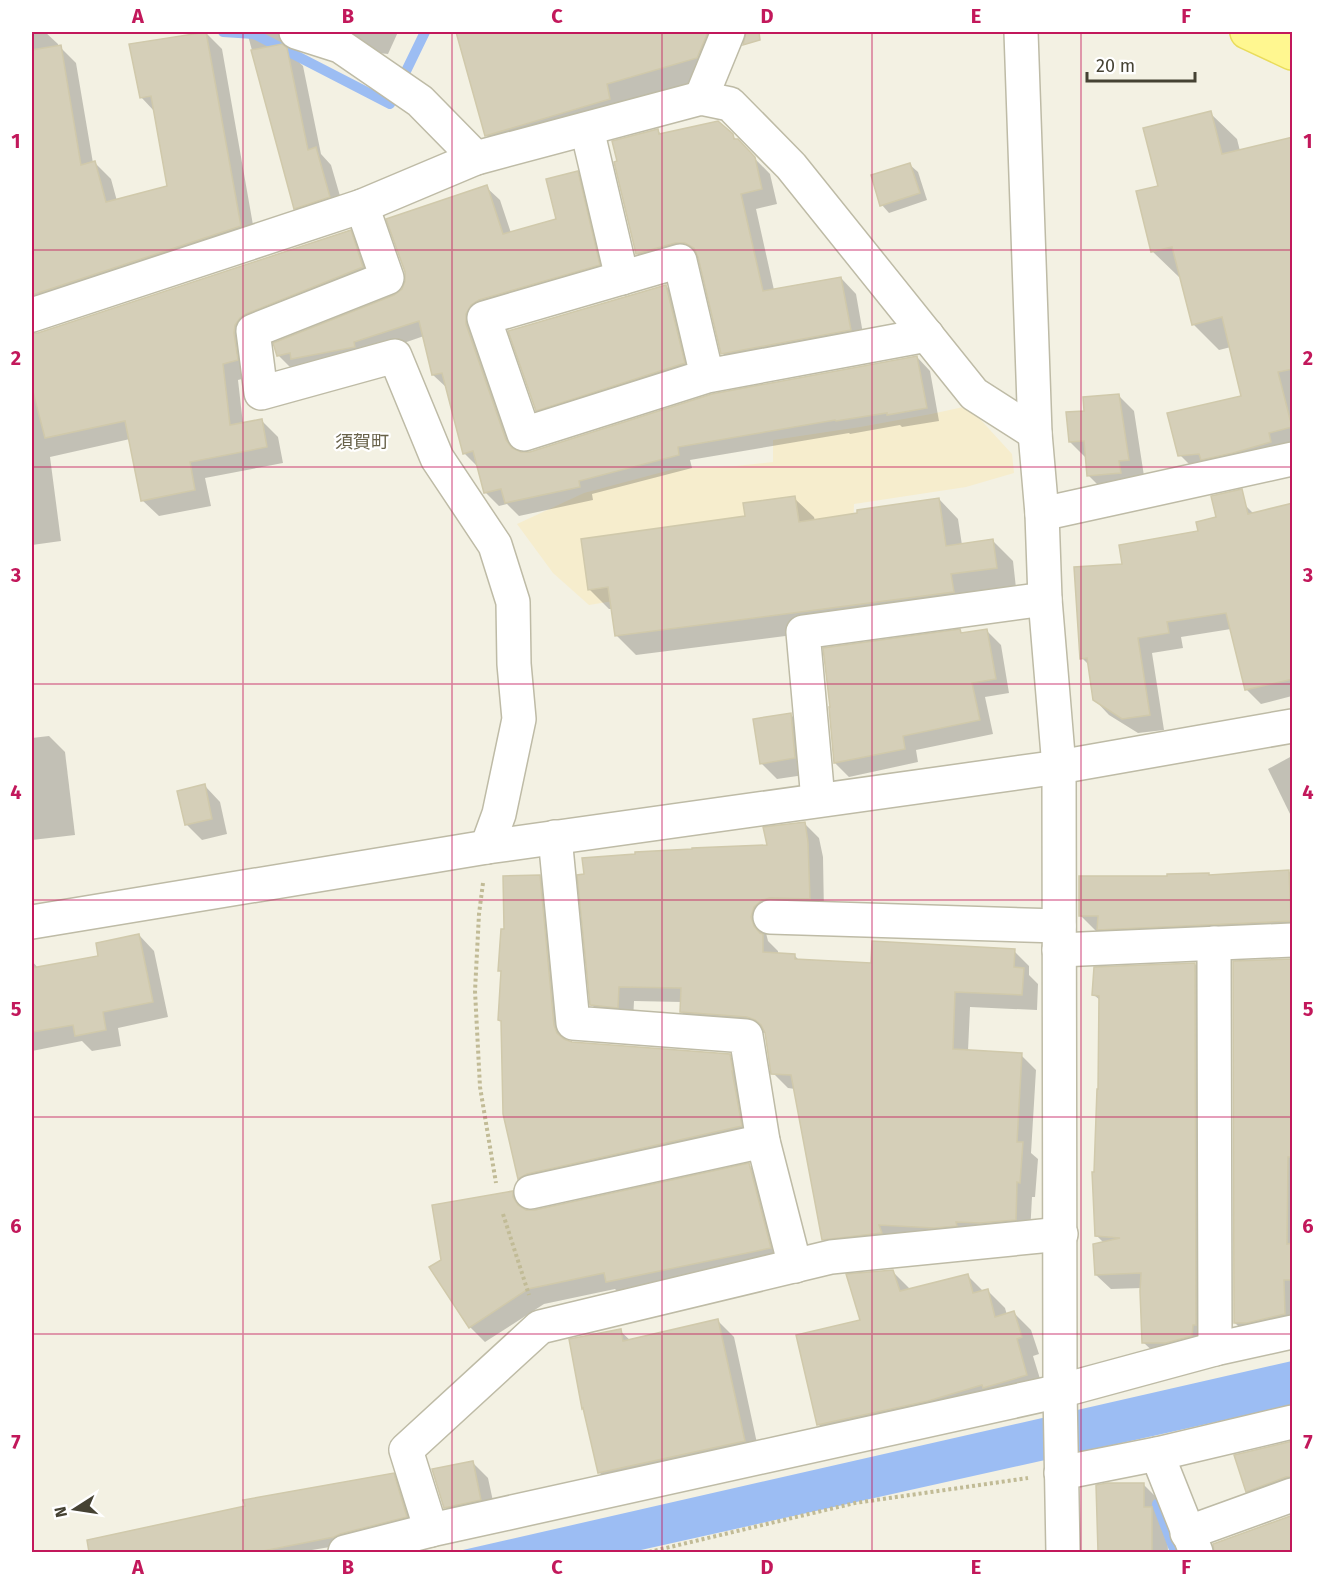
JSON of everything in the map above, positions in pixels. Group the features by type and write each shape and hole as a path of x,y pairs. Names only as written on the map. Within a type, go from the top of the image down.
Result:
{"main road":[{"path":"1247,32 1293,53"}],"street":[{"path":"296,32 340,46 420,101 476,158"},
{"path":"701,98 728,32"},
{"path":"1021,32 1035,433 1042,514 1045,599 1059,767 1060,1392 1063,1552"},
{"path":"32,315 362,206 476,158 701,98 730,104 791,166 974,393 1035,433"},
{"path":"587,129 622,278"},
{"path":"362,206 387,278 253,331 261,393 395,356 437,458 495,545 513,602 514,664 519,719 499,814 487,847"},
{"path":"707,376 680,261 484,318 524,434 707,376 927,335"},
{"path":"1042,514 1293,459"},
{"path":"818,800 803,632 1045,599"},
{"path":"32,922 487,847 1059,767 1293,726"},
{"path":"555,837 573,1023 746,1036 763,1141 795,1266"},
{"path":"770,917 1059,938 1214,943 1293,940"},
{"path":"1214,943 1215,1349"},
{"path":"531,1192 763,1141"},
{"path":"421,1539 406,1450 540,1327 831,1257 1061,1234"},
{"path":"345,1552 421,1539 1060,1392 1215,1349 1293,1332"},
{"path":"1061,1473 1157,1454 1293,1422"},
{"path":"1157,1454 1192,1543 1293,1495"}],"path":[{"path":"487,847 479,914 475,991 480,1087 497,1191"},
{"path":"503,1214 540,1327"},
{"path":"649,1552 855,1503 1061,1473"}],"shaded area":[{"path":"968,406 1012,454 1014,473 966,487 854,504 852,559 589,605 553,573 517,524 584,493 674,469 773,462 773,440 860,427"}],"water":[{"path":"1292,1361 1292,1405 632,1552 454,1552"}],"building":[{"path":"206,32 241,226 32,295 32,50 61,45 81,165 95,161 106,202 167,186 151,96 140,98 129,44"},
{"path":"456,32 708,32 697,58 607,84 610,99 485,136"},
{"path":"746,32 759,32 760,40 743,45"},
{"path":"282,44 287,48 308,150 316,147 330,197 294,209 251,50"},
{"path":"1211,111 1222,154 1293,137 1293,369 1278,372 1292,427 1269,433 1271,442 1201,460 1199,454 1178,456 1167,413 1241,396 1222,317 1192,325 1172,247 1151,252 1136,191 1158,186 1143,128"},
{"path":"718,121 755,157 762,189 741,194 763,291 841,277 851,330 721,354 694,248 685,243 675,243 636,254 614,162 617,161 612,141 658,129 659,134"},
{"path":"910,163 920,193 880,206 871,175"},
{"path":"578,171 600,265 479,300 471,305 466,314 466,324 506,440 512,448 521,452 530,452 712,394 917,356 927,408 835,420 678,447 679,455 579,481 580,487 505,503 501,489 484,493 473,451 463,454 442,373 432,375 419,321 354,342 355,347 291,359 290,353 277,356 273,343 394,295 402,289 405,272 386,219 487,185 503,234 556,219 546,179"},
{"path":"351,230 363,267 246,314 235,325 238,360 223,364 230,425 262,419 267,447 190,462 195,490 141,501 125,421 45,438 32,388 32,333 38,333"},
{"path":"666,285 685,363 536,411 508,331"},
{"path":"1119,394 1129,460 1119,461 1121,473 1087,476 1084,441 1069,442 1066,412 1084,411 1083,397"},
{"path":"1242,489 1248,514 1293,503 1293,679 1245,690 1226,613 1167,622 1169,633 1138,638 1150,715 1122,719 1093,700 1087,658 1080,659 1074,567 1122,564 1119,545 1198,531 1196,522 1216,517 1211,496"},
{"path":"795,496 799,522 857,513 857,510 939,498 946,546 993,539 997,568 951,574 954,592 615,636 608,587 588,590 581,539 745,516 743,503"},
{"path":"960,629 961,633 987,629 996,679 972,683 980,720 903,736 905,749 834,763 823,648"},
{"path":"791,713 795,758 760,764 753,719"},
{"path":"205,784 212,819 185,825 177,791"},
{"path":"805,822 810,899 770,898 762,900 754,907 751,917 754,926 763,934 763,952 795,954 795,959 871,963 872,941 1015,949 1014,967 1024,968 1022,995 955,992 953,1049 1022,1053 1017,1142 1023,1142 1020,1183 1017,1182 1016,1220 956,1222 957,1226 934,1228 879,1225 882,1233 822,1240 791,1075 771,1074 765,1033 761,1025 747,1017 680,1012 681,988 619,987 618,1008 590,1005 577,875 584,874 582,858 635,854 635,852 767,845 763,827"},
{"path":"1289,870 1291,921 1097,930 1098,916 1079,916 1079,876 1167,876 1167,874 1209,873 1209,875"},
{"path":"540,875 554,1025 557,1033 572,1042 730,1054 742,1126 527,1174 518,1179 503,1114 501,1021 498,1020 501,971 498,971 501,929 504,929 503,876"},
{"path":"139,934 153,1002 103,1012 106,1030 75,1036 73,1025 32,1032 32,968 98,956 96,943"},
{"path":"1292,959 1293,1157 1288,1157 1287,1244 1293,1243 1293,1280 1284,1280 1285,1314 1247,1323 1234,1323 1233,961"},
{"path":"1195,963 1196,1325 1193,1325 1192,1336 1166,1343 1142,1343 1141,1273 1095,1275 1093,1244 1120,1238 1095,1236 1092,1172 1094,1172 1098,1089 1099,996 1092,995 1094,967"},
{"path":"749,1163 771,1248 606,1282 604,1273 528,1289 469,1328 429,1267 441,1260 432,1205 513,1191 513,1197 518,1205 526,1210 535,1210"},
{"path":"893,1270 900,1291 968,1274 973,1293 988,1289 995,1317 1014,1311 1022,1337 1017,1339 1027,1375 983,1388 982,1385 928,1401 817,1425 796,1335 860,1320 846,1274"},
{"path":"718,1319 745,1441 598,1473 582,1409 569,1339 621,1329 623,1341"},
{"path":"1293,1441 1293,1477 1286,1477 1246,1492 1234,1455"},
{"path":"473,1461 481,1500 444,1508 432,1469"},
{"path":"394,1473 407,1517 334,1537 258,1552 89,1552 87,1540 245,1506 243,1500"},
{"path":"1144,1483 1144,1507 1152,1507 1152,1552 1098,1552 1096,1485"},
{"path":"1293,1515 1293,1552 1214,1552 1213,1544"}],"waterway":[{"path":"223,32 254,34 390,104 425,32"},
{"path":"1157,1504 1175,1552"}],"district":[{"name":"須賀町","path":"362,442"}]}
